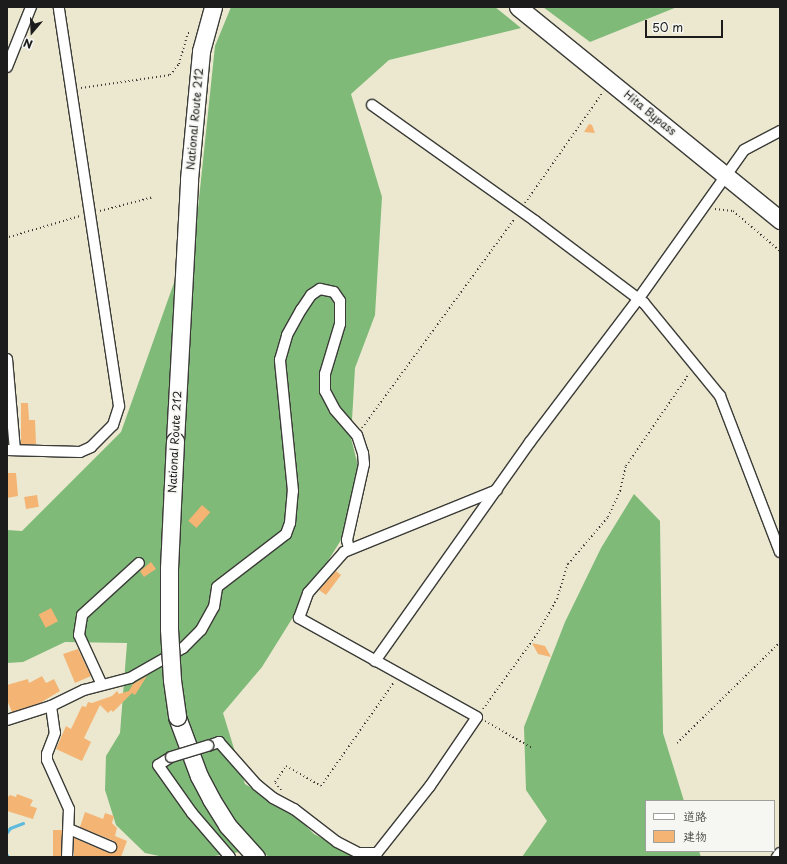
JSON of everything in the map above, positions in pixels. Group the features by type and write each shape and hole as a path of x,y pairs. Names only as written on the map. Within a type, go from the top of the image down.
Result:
{"highway":[{"name":"National Route 212","path":"213,7 201,51 190,171 175,441 169,621 172,680 177,717 199,776 211,799 227,825 256,857"},
{"name":"Hita Bypass","path":"518,7 780,220"}],"street":[{"path":"7,67 31,7"},
{"path":"7,359 11,450 68,453 80,452 91,448 113,425 119,406 59,7"},
{"path":"372,105 639,298 720,396 780,552"},
{"path":"375,661 530,442 639,298 744,150 780,131"},
{"path":"7,720 51,706 84,690 130,678 183,648 201,630 214,607 217,587 286,534 290,523 293,491 280,360 287,335 301,310 311,295 320,290 334,292 340,301 340,324 325,374 326,391 335,410 357,435 364,464 348,540 349,548"},
{"path":"230,857 192,813 158,765 171,757 219,742 257,785 273,798 294,809 338,842 359,853 377,853 430,786 477,717 299,618 308,593 349,548 497,490"},
{"path":"102,685 80,635 82,615 139,563"},
{"path":"51,706 55,733 47,754 47,760 69,809 67,857"},
{"path":"69,829 111,847"},
{"path":"777,857 780,853"}],"path":[{"path":"71,89 170,75 179,64 188,34 193,33"},
{"path":"357,435 520,211 610,81"},
{"path":"703,208 733,211 780,251"},
{"path":"532,748 477,717 537,634 557,599 568,564 608,517 620,491 626,466 694,366"},
{"path":"678,743 780,642"},
{"path":"283,793 275,782 286,766 321,786 400,674"}],"green space":[{"path":"231,7 495,7 521,28 389,60 351,94 382,197 375,315 355,368 351,438 359,470 341,540 262,667 223,713 245,784 291,811 314,834 359,857 269,857 259,849 208,857 164,857 145,853 116,825 105,790 106,756 120,733 127,643 65,642 23,662 7,663 7,530 22,531 121,432 197,218 215,46"},
{"path":"543,7 677,7 590,42"},
{"path":"634,494 660,521 663,733 684,800 645,800 645,852 699,852 701,857 522,857 547,821 526,790 524,727 565,622 601,548"}],"building":[{"path":"589,124 592,125 595,133 584,132"},
{"path":"21,403 28,403 29,420 35,420 36,444 21,444"},
{"path":"7,473 16,473 18,496 7,498"},
{"path":"37,495 39,507 26,509 24,497"},
{"path":"202,505 210,512 197,528 188,521"},
{"path":"151,562 156,569 144,577 140,571"},
{"path":"336,571 341,575 326,595 319,590"},
{"path":"51,608 58,621 46,628 39,615"},
{"path":"532,643 545,646 551,657 538,654"},
{"path":"78,649 91,676 75,683 63,654"},
{"path":"42,676 46,683 54,679 60,691 40,703 12,712 7,700 7,685 28,679 29,683"},
{"path":"147,676 135,695 132,693 113,712 111,710 108,713 100,705 84,738 91,742 82,761 56,749 66,726 71,729 82,706 86,707 88,702 92,703 112,696 117,691 119,694 129,691 133,684"},
{"path":"17,794 33,800 30,806 37,808 33,819 7,811 7,798 10,795 16,797"},
{"path":"85,812 103,819 105,813 114,816 112,823 117,828 115,836 127,841 121,857 74,857 74,838 109,853 117,849 114,841 80,827"},
{"path":"53,830 62,830 62,857 53,857"}],"waterway":[{"path":"7,832 10,828 23,823"}]}
